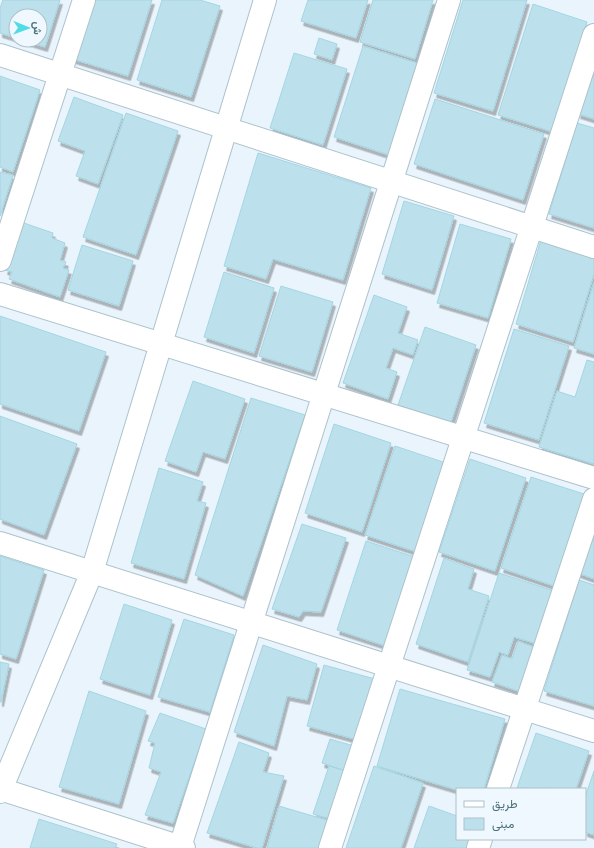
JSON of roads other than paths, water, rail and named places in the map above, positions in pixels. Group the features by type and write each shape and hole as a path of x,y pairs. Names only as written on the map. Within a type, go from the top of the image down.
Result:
{"street":[{"path":"0,260 84,0"},
{"path":"265,0 92,572 0,790 182,847 251,622 450,0"},
{"path":"330,848 594,35"},
{"path":"0,55 594,247"},
{"path":"0,294 594,478"},
{"path":"498,788 594,499"},
{"path":"0,543 594,731"}]}
